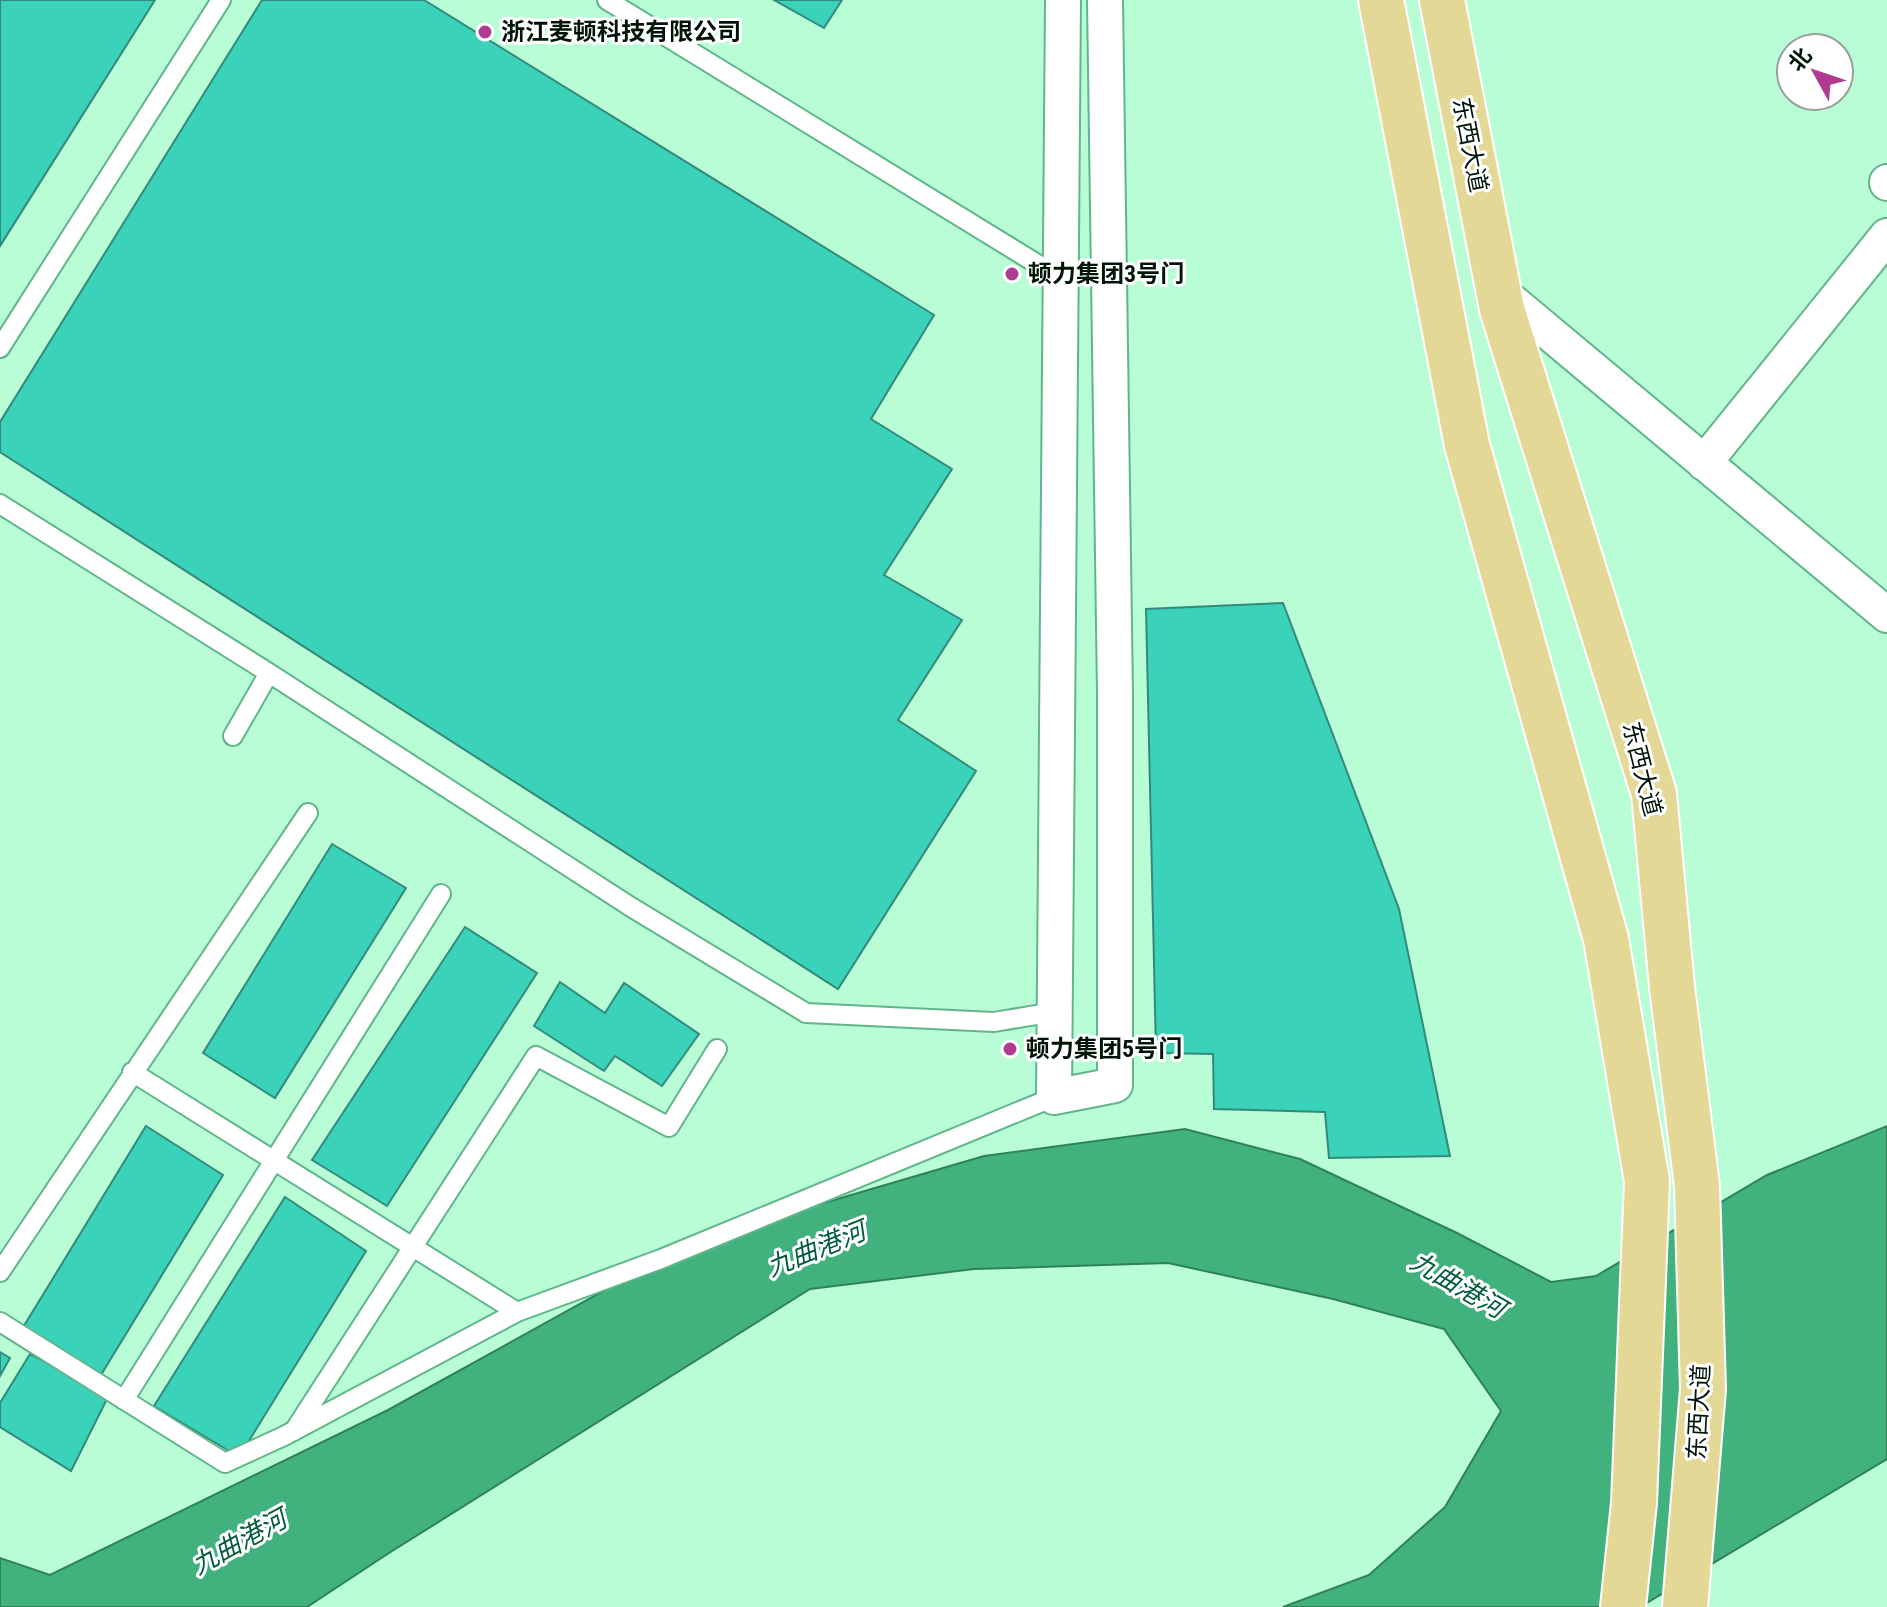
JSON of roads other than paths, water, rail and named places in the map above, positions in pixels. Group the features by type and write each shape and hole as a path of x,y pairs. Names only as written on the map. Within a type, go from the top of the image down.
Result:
{"highway":[{"path":"1381,0 1467,445 1606,939 1647,1181 1634,1503 1623,1607"},
{"name":"东西大道","path":"1442,0 1507,324 1654,794 1672,987 1697,1186 1703,1389 1685,1607"}],"street":[{"path":"1063,0 1054,1097 1115,1085 1115,695 1105,0"},
{"path":"1704,463 1887,236"},
{"path":"1498,290 1887,615"}],"lane":[{"path":"0,348 221,0"},
{"path":"607,0 1060,278"},
{"path":"0,504 631,907 806,1013 994,1022 1054,1012"},
{"path":"233,736 269,673"},
{"path":"0,1272 308,813"},
{"path":"124,1400 441,894"},
{"path":"294,1431 536,1056 669,1127 717,1049"},
{"path":"132,1072 517,1312"},
{"path":"0,1322 225,1463 294,1431 517,1312 661,1259 1054,1097"}],"water":[{"name":"九曲港河","path":"1887,1126 1887,1459 1640,1607 1283,1607 1369,1575 1445,1507 1501,1411 1444,1329 1333,1299 1168,1263 974,1269 810,1289 307,1607 0,1607 0,1558 50,1575 388,1410 661,1259 817,1205 984,1156 1185,1129 1300,1159 1457,1233 1551,1282 1596,1276 1767,1175"}],"place":[{"name":"浙江麦顿科技有限公司","path":"485,32"},
{"name":"顿力集团3号门","path":"1012,274"},
{"name":"顿力集团5号门","path":"1010,1049"}]}
